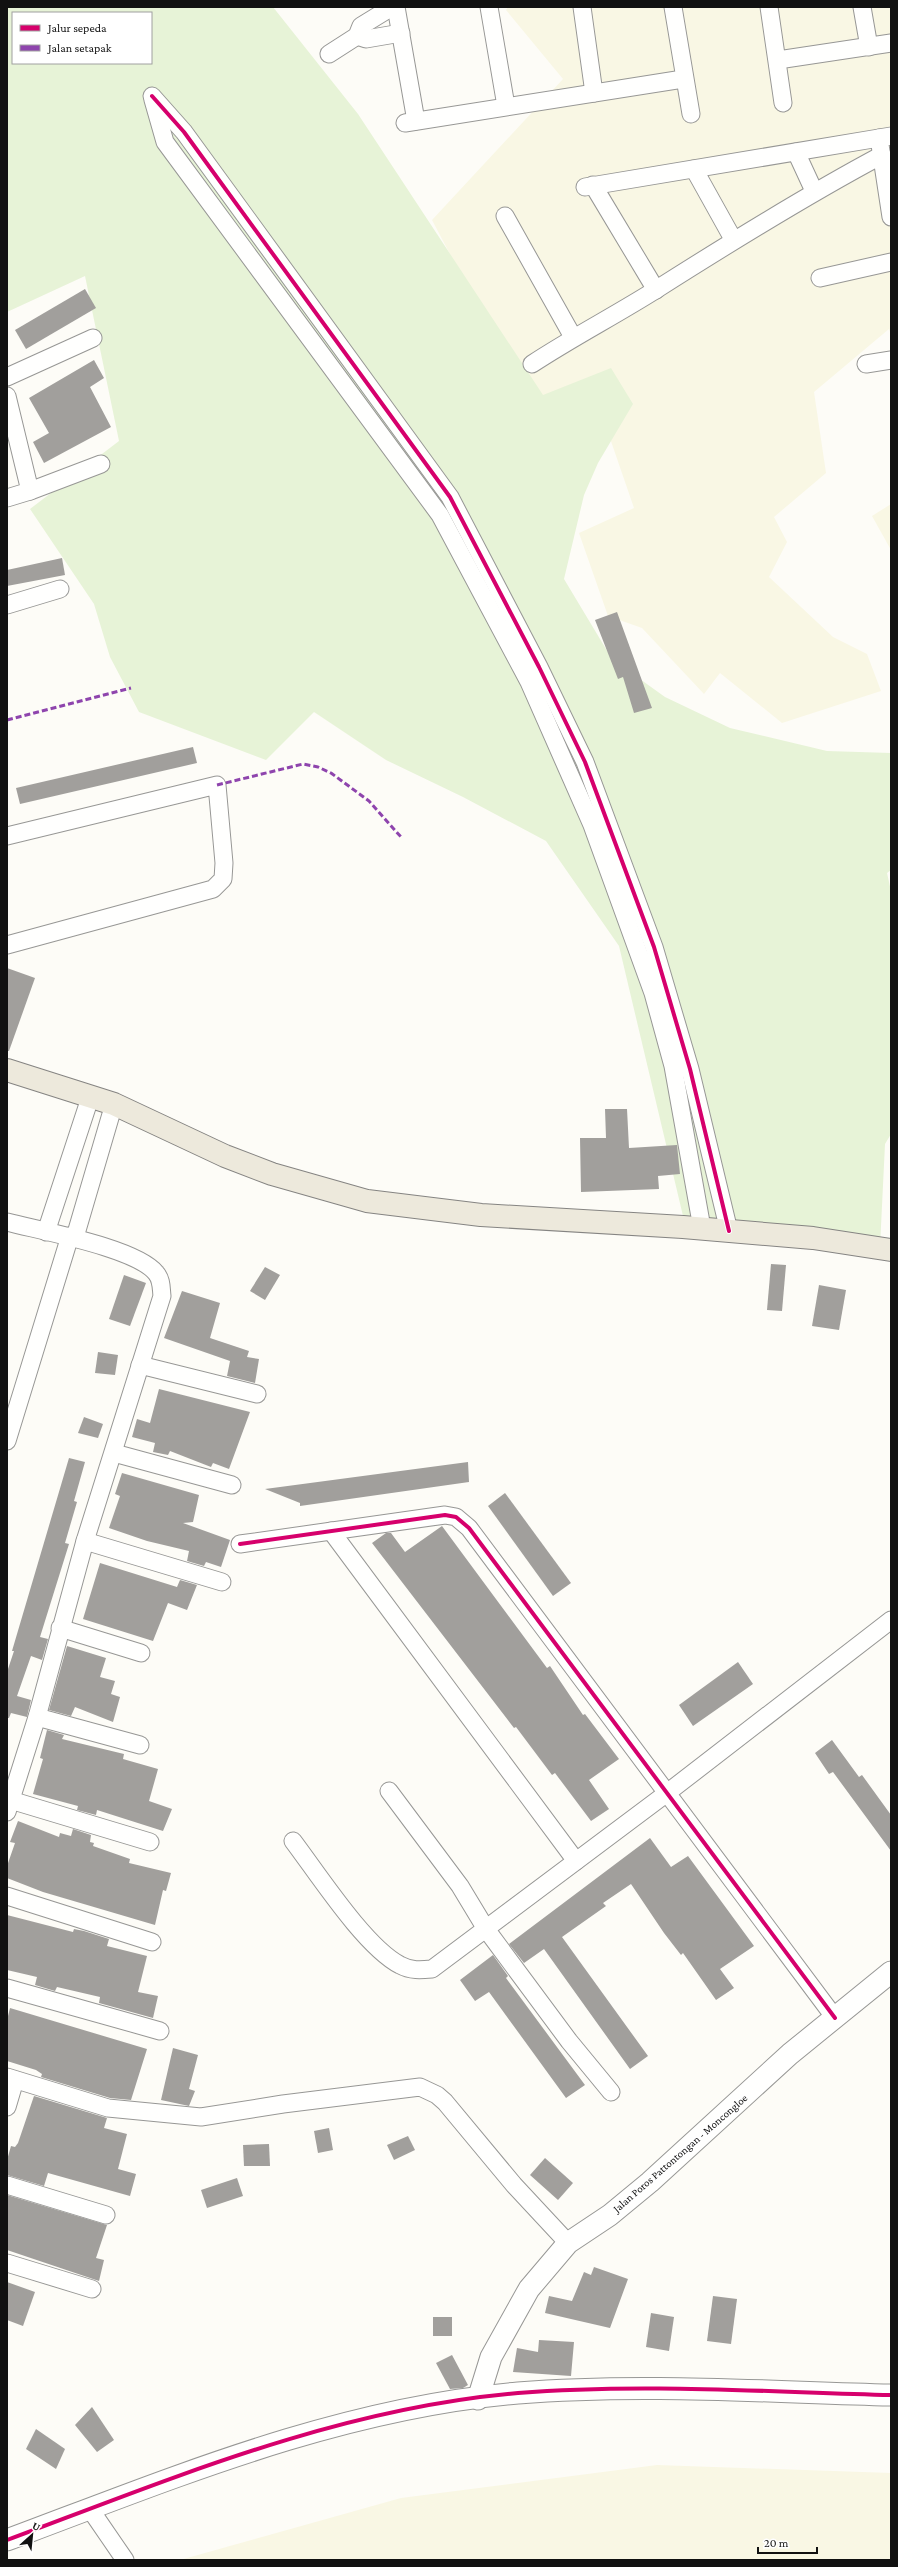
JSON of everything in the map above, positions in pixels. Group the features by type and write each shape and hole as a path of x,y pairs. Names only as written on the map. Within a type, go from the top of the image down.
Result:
{"main road":[{"path":"7,1070 91,1095 114,1104 225,1156 272,1174 367,1201 481,1215 702,1228 813,1238 891,1250"}],"street":[{"path":"329,54 357,36 361,26 392,7"},
{"path":"396,7 401,33 411,122 683,79"},
{"path":"489,7 506,106"},
{"path":"582,7 594,93"},
{"path":"673,7 683,79 691,114"},
{"path":"769,7 778,60 783,103"},
{"path":"862,7 869,47"},
{"path":"357,36 366,39 401,33"},
{"path":"778,60 891,43"},
{"path":"702,1228 673,1066 653,993 592,825 529,682 440,515 165,142 152,96 184,132 450,497 539,667 585,762 654,947 690,1069 729,1231"},
{"path":"656,290 589,186 885,137 882,155 891,217"},
{"path":"796,152 814,191"},
{"path":"532,364 573,337 656,290 733,239 814,191 882,155"},
{"path":"694,169 733,239"},
{"path":"505,216 573,337"},
{"path":"820,278 891,262"},
{"path":"7,378 93,338"},
{"path":"866,364 891,360"},
{"path":"7,396 30,491"},
{"path":"7,498 30,491 101,464"},
{"path":"7,605 60,589"},
{"path":"7,945 213,889 223,879 224,863 217,785 8,833"},
{"path":"46,1232 91,1095"},
{"path":"7,1441 114,1104"},
{"path":"7,1222 72,1237 145,1263 160,1280 162,1296 85,1541 60,1628 37,1717 8,1804 150,1842"},
{"path":"140,1365 257,1394"},
{"path":"114,1452 232,1485"},
{"path":"240,1544 445,1515 456,1517 465,1524 835,2018"},
{"path":"331,1531 576,1861"},
{"path":"85,1541 222,1582"},
{"path":"293,1841 368,1940 399,1965 416,1971 432,1969 667,1793 891,1620"},
{"path":"60,1628 141,1654"},
{"path":"37,1717 140,1746"},
{"path":"388,1791 460,1886 486,1929 569,2041 611,2092"},
{"path":"7,1896 152,1942"},
{"name":"Jalan Poros Pattontongan - Moncongloe","path":"478,2399 491,2357 529,2289 568,2243 610,2215 650,2182 790,2054 891,1972"},
{"path":"7,1988 160,2031"},
{"path":"7,2107 11,2078 108,2108 201,2117 283,2104 420,2087 437,2095 445,2102 508,2179 568,2243"},
{"path":"7,2185 106,2215"},
{"path":"7,2263 92,2289"},
{"path":"7,2540 192,2470 324,2428 397,2412 516,2393 645,2389 891,2395"},
{"path":"90,2509 125,2560"}],"shaded area":[{"path":"508,7 891,7 891,335 889,329 814,392 826,473 774,517 787,542 769,577 833,637 867,654 881,691 782,723 720,673 704,694 642,628 608,616 579,533 634,508 593,389 538,421 432,220 563,79 506,10"},
{"path":"891,504 891,550 872,516"},
{"path":"657,2465 891,2473 891,2560 180,2560 401,2498"}],"green space":[{"path":"7,7 273,7 358,114 543,395 611,368 633,404 598,463 584,495 564,579 612,659 665,697 730,728 827,751 891,753 891,870 887,873 891,891 891,1134 885,1144 880,1247 688,1237 619,946 546,841 463,797 386,760 314,712 266,760 139,712 110,657 94,604 30,509 119,441 85,276 7,312"}],"building":[{"path":"85,289 96,308 26,349 15,330"},
{"path":"94,360 104,378 90,387 111,427 44,463 33,442 49,433 29,398"},
{"path":"62,558 65,575 7,586 7,570"},
{"path":"617,612 652,708 634,713 623,677 618,679 595,620"},
{"path":"193,747 197,763 20,804 16,788"},
{"path":"7,968 35,978 9,1051 7,1051"},
{"path":"605,1109 627,1109 629,1148 677,1145 680,1174 658,1176 659,1189 581,1192 580,1138 606,1138"},
{"path":"771,1264 786,1265 782,1311 767,1310"},
{"path":"265,1267 280,1275 265,1300 250,1291"},
{"path":"124,1275 146,1283 130,1326 109,1319"},
{"path":"819,1285 846,1290 839,1330 812,1326"},
{"path":"182,1291 220,1303 210,1338 249,1351 247,1357 259,1359 255,1383 227,1376 230,1361 164,1338"},
{"path":"98,1352 118,1355 115,1375 95,1373"},
{"path":"159,1389 250,1412 229,1469 213,1463 211,1467 170,1451 168,1455 153,1452 155,1443 132,1437 137,1419 150,1423"},
{"path":"84,1417 103,1424 98,1438 78,1433"},
{"path":"69,1458 85,1462 74,1501 77,1502 65,1543 69,1544 40,1637 48,1639 42,1660 31,1656 17,1696 31,1700 27,1717 11,1713 9,1718 7,1718 7,1672 14,1651 12,1651"},
{"path":"468,1462 469,1482 300,1506 300,1503 265,1489"},
{"path":"122,1473 199,1495 193,1522 183,1523 230,1540 221,1567 206,1562 204,1566 187,1561 189,1551 147,1541 109,1528 120,1496 115,1494"},
{"path":"505,1493 571,1583 553,1596 488,1506"},
{"path":"442,1526 547,1668 550,1666 583,1715 585,1714 619,1759 589,1780 609,1809 591,1821 555,1773 552,1775 516,1727 514,1728 372,1543 386,1533 391,1533 405,1552"},
{"path":"100,1563 177,1587 180,1580 197,1585 187,1610 168,1603 153,1641 83,1619"},
{"path":"67,1646 106,1658 100,1677 115,1681 111,1694 120,1697 113,1722 75,1707 71,1716 49,1710"},
{"path":"738,1662 753,1684 693,1726 679,1705"},
{"path":"47,1730 64,1735 62,1739 124,1754 123,1759 158,1769 149,1801 172,1809 163,1831 97,1810 96,1815 77,1810 78,1806 33,1794 43,1759 40,1758"},
{"path":"832,1740 859,1777 862,1775 891,1815 891,1851 833,1772 829,1774 815,1753"},
{"path":"18,1821 59,1837 60,1833 71,1836 73,1829 91,1835 90,1842 94,1843 93,1846 130,1859 129,1863 171,1873 166,1891 163,1890 155,1925 43,1892 7,1878 7,1866 15,1843 10,1842"},
{"path":"650,1838 671,1867 688,1856 754,1946 720,1969 734,1988 716,2000 683,1953 681,1955 664,1933 631,1884 603,1903 606,1906 562,1937 648,2056 630,2069 544,1949 524,1963 509,1944"},
{"path":"7,1915 73,1932 74,1929 84,1931 109,1939 107,1946 147,1956 138,1992 158,1996 153,2018 99,2003 100,1997 57,1987 55,1991 35,1985 37,1977 7,1970"},
{"path":"493,1955 508,1976 506,1978 585,2085 566,2098 489,1992 475,2001 460,1980"},
{"path":"10,2008 147,2049 131,2100 110,2098 41,2077 42,2074 36,2070 7,2061 7,2020"},
{"path":"173,2048 198,2055 189,2089 195,2091 189,2106 161,2100"},
{"path":"34,2096 107,2118 104,2128 127,2134 118,2169 136,2174 130,2196 48,2173 44,2186 7,2175 7,2160 11,2146 15,2147 18,2143"},
{"path":"329,2128 333,2150 318,2153 314,2131"},
{"path":"408,2136 415,2150 394,2160 387,2145"},
{"path":"269,2144 270,2166 244,2166 243,2145"},
{"path":"545,2158 573,2183 558,2200 530,2175"},
{"path":"237,2178 243,2196 207,2208 201,2190"},
{"path":"7,2195 107,2225 96,2258 104,2260 99,2281 7,2250"},
{"path":"594,2267 628,2279 610,2328 545,2313 549,2296 572,2301 584,2272 591,2275"},
{"path":"7,2282 35,2292 23,2326 7,2320"},
{"path":"713,2296 737,2299 731,2344 707,2341"},
{"path":"651,2313 674,2317 669,2351 646,2347"},
{"path":"433,2317 452,2317 452,2336 433,2336"},
{"path":"539,2340 574,2342 571,2376 513,2372 517,2348 538,2352"},
{"path":"452,2355 468,2385 463,2388 450,2389 436,2363"},
{"path":"92,2407 114,2440 97,2452 75,2425"},
{"path":"36,2429 65,2449 56,2469 26,2449"}],"marked path":[{"path":"7,720 131,688"},
{"path":"217,785 303,764 318,767 331,773 369,801 401,837"}],"cycle path":[{"path":"152,96 184,132 450,497 539,667 585,762 654,947 690,1069 729,1231"},
{"path":"240,1544 445,1515 456,1517 469,1528 835,2018"},
{"path":"7,2540 194,2470 258,2449 321,2430 386,2414 451,2401 518,2393 564,2390 657,2388 891,2395"}]}
